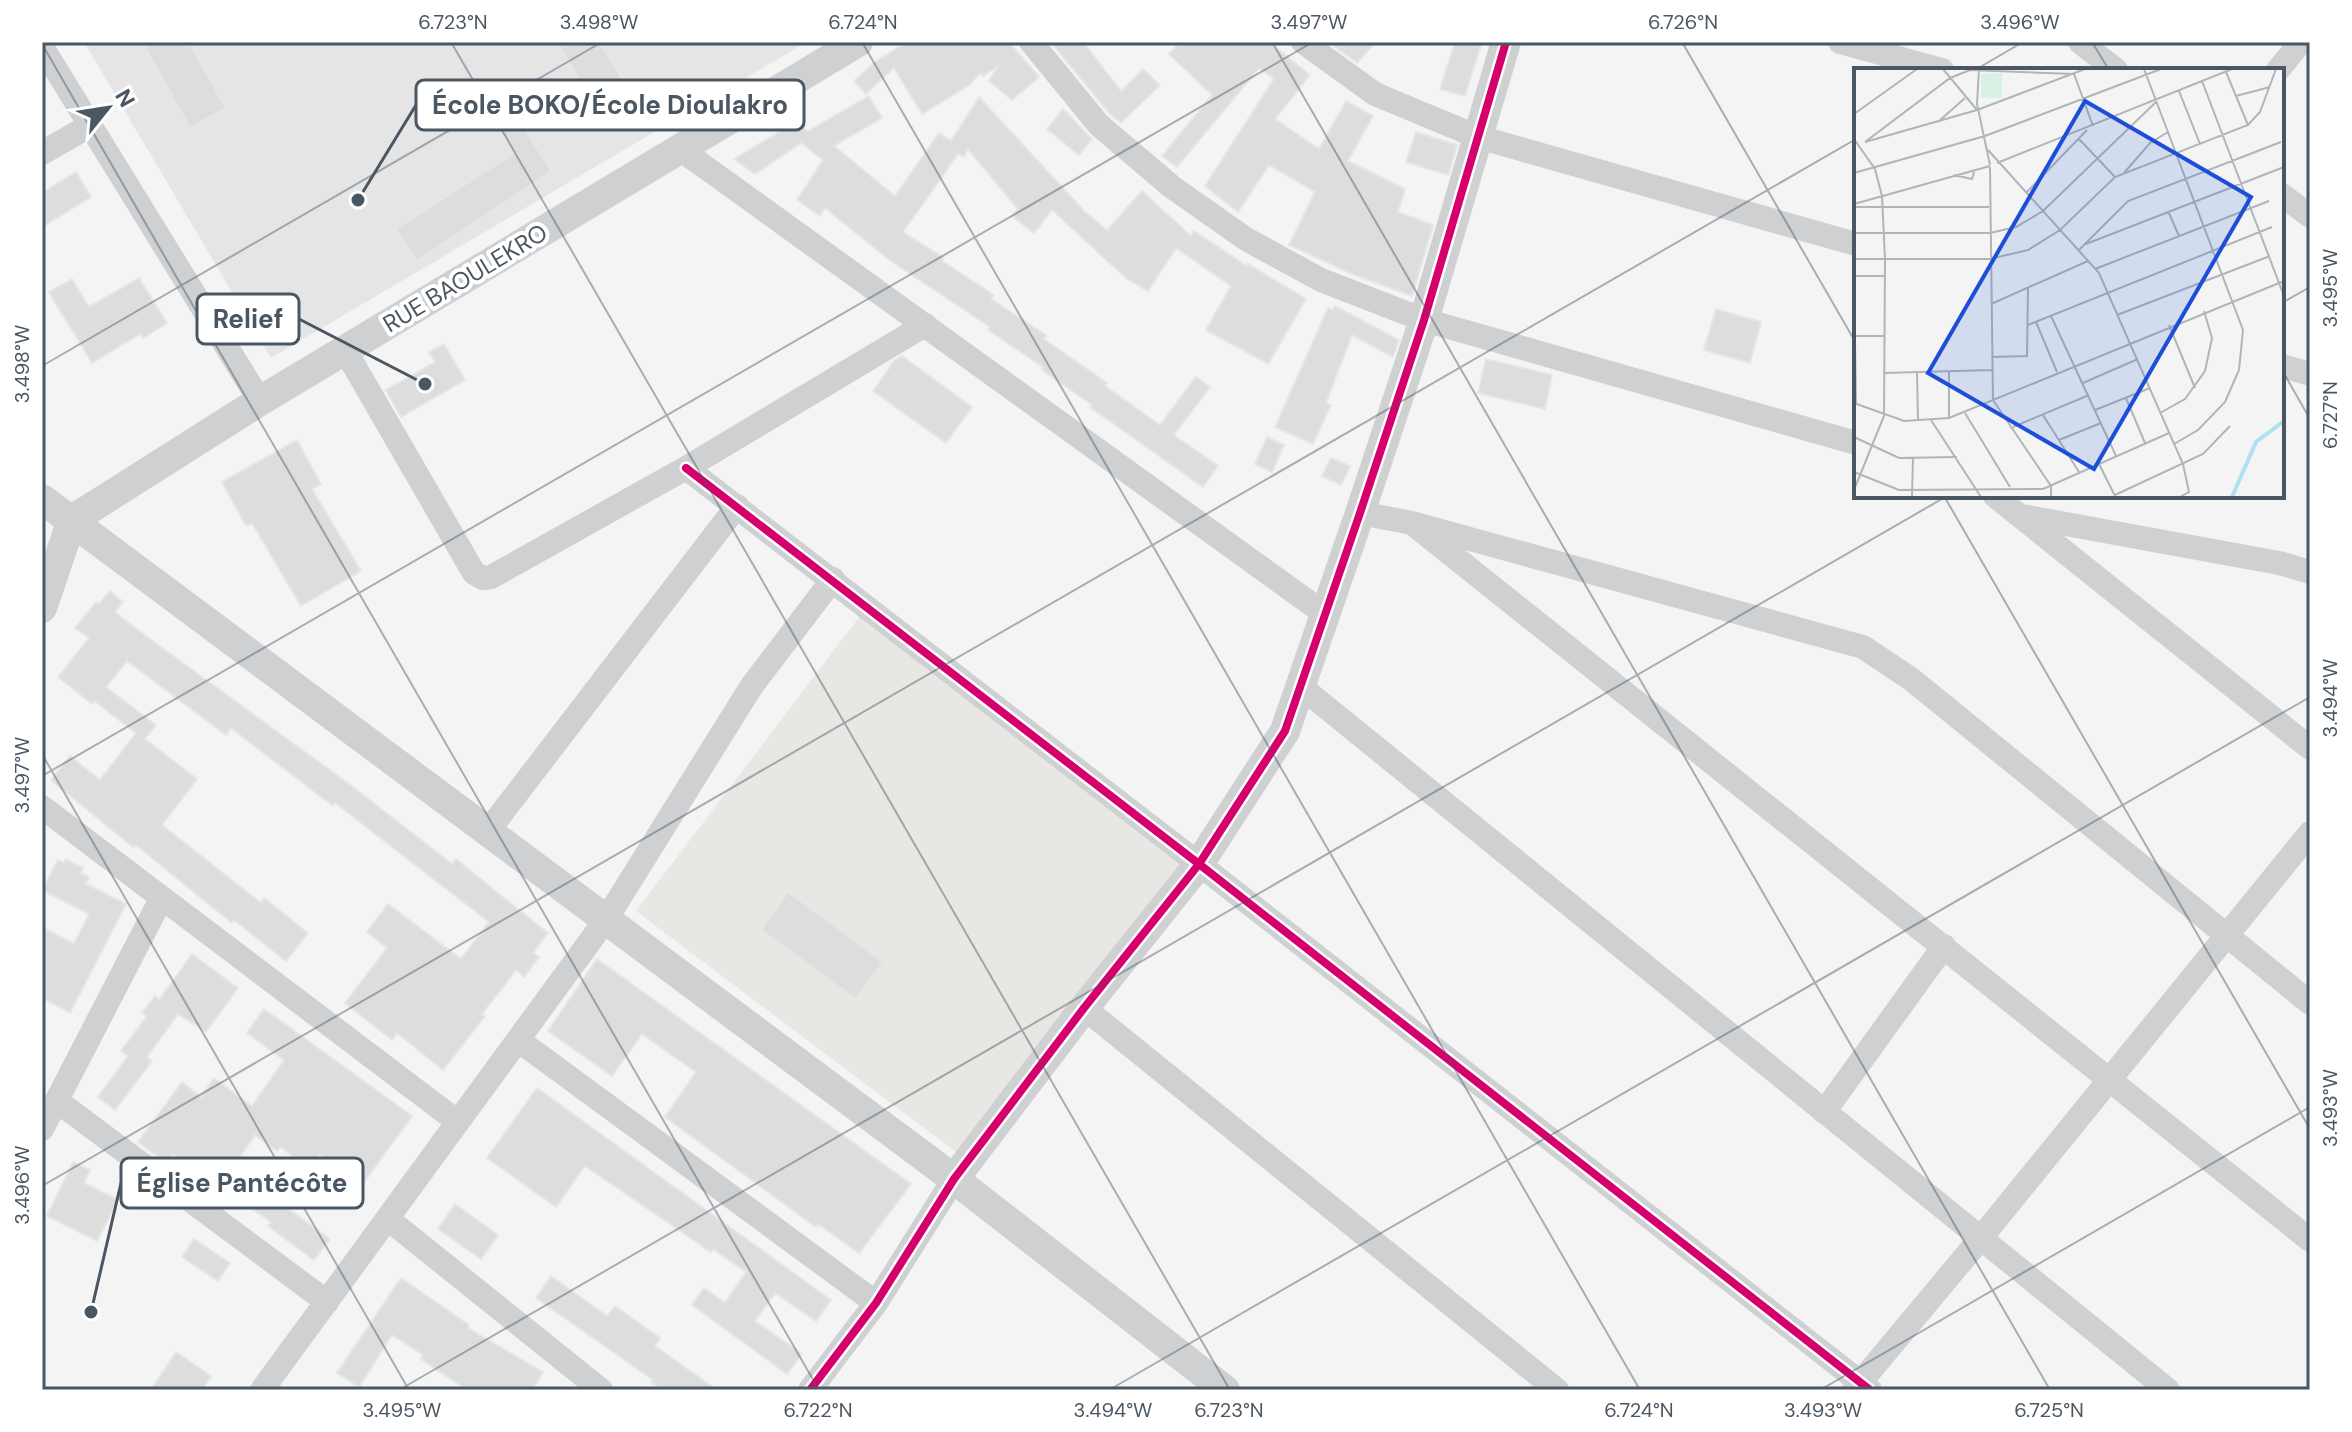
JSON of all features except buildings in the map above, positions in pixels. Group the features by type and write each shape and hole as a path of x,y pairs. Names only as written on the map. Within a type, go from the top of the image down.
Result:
{"street":[{"name":"RUE BAOULEKRO","path":"72,520 260,401 858,42"},
{"path":"1031,42 1099,125 1172,187 1246,239 1321,280 1424,320 1854,442"},
{"path":"1303,42 1375,94 1478,137 1854,243"},
{"path":"810,1390 876,1303 954,1179 1199,864 1285,731 1424,320 1506,42"},
{"path":"1840,42 1935,68"},
{"path":"2280,68 2301,42"},
{"path":"42,47 260,401"},
{"path":"42,153 91,125"},
{"path":"680,149 1325,614"},
{"path":"2284,196 2310,216"},
{"path":"345,350 474,573 483,578 491,577 686,468 925,325"},
{"path":"2284,367 2310,374"},
{"path":"686,468 1199,864 1861,1387 2310,833"},
{"path":"1998,498 2310,748"},
{"path":"42,499 954,1179 1215,1387"},
{"path":"488,831 737,506"},
{"path":"1360,513 1412,523 1863,647 1911,679 2310,1003"},
{"path":"2019,515 2279,563 2310,572"},
{"path":"42,608 72,520"},
{"path":"1412,523 2310,1240"},
{"path":"262,1390 607,918 751,687 833,579"},
{"path":"1300,686 2168,1390"},
{"path":"42,807 458,1122"},
{"path":"42,1129 161,899"},
{"path":"1824,1112 1944,946"},
{"path":"1084,1008 1557,1390"},
{"path":"518,1040 876,1303"},
{"path":"57,1101 327,1302"},
{"path":"388,1219 574,1382 601,1390"}],"shaded area":[{"path":"84,42 807,42 271,358"},
{"path":"860,616 1188,860 960,1155 636,911"}],"cycle path":[{"path":"810,1390 876,1303 954,1179 1199,864 1285,731 1424,320 1506,42"},
{"path":"686,468 1199,864 1870,1390"}],"place":[{"name":"École BOKO/École Dioulakro","path":"358,200"},
{"name":"Relief","path":"425,384"},
{"name":"Église Pantécôte","path":"91,1312"}]}
